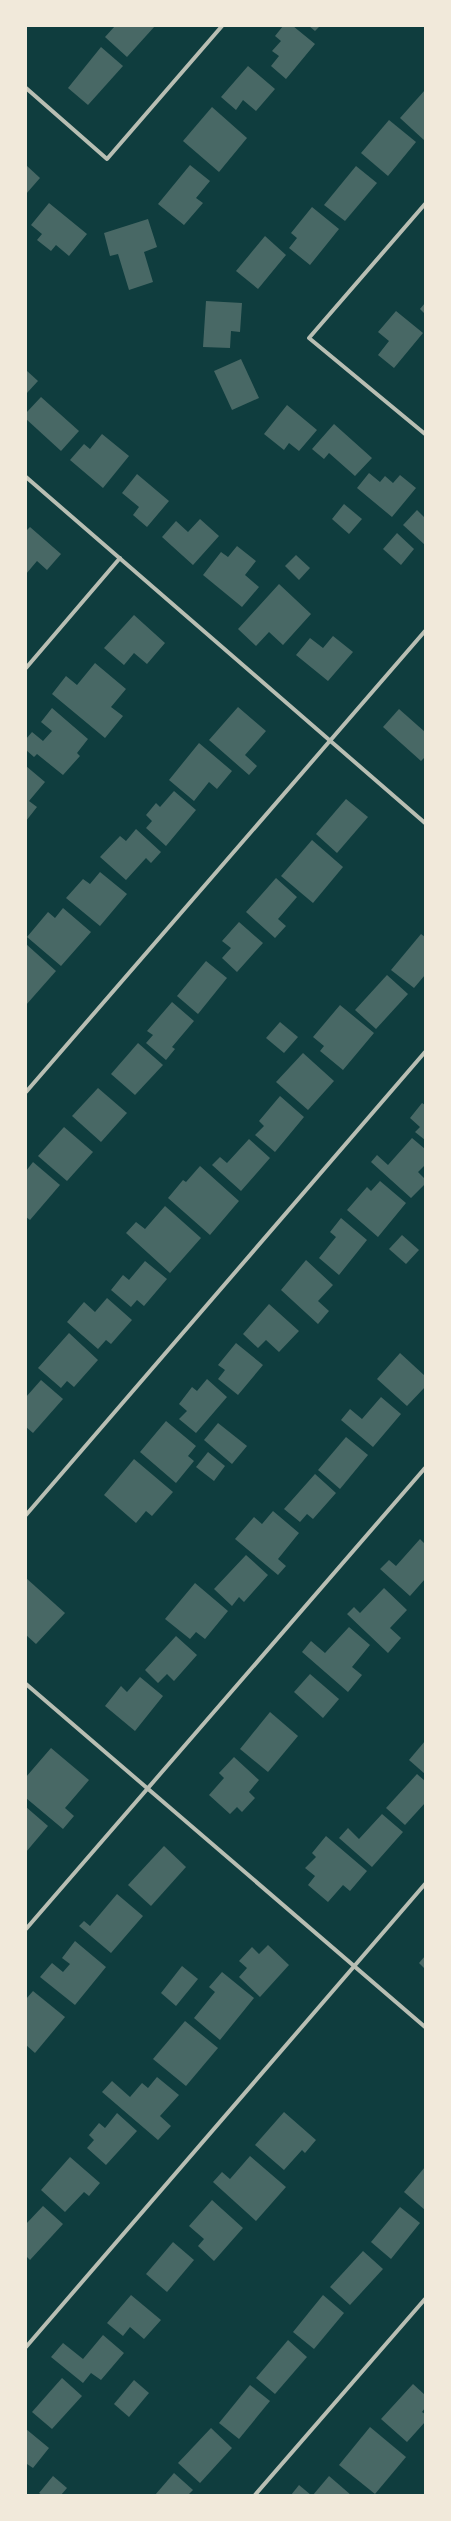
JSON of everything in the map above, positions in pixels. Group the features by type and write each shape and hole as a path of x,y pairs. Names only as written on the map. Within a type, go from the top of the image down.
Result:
{"street":[{"path":"26,88 107,159 222,26"},
{"path":"425,204 309,338 425,434"},
{"path":"26,477 425,823"},
{"path":"26,668 120,558"},
{"path":"26,1092 425,631"},
{"path":"26,1515 425,1052"},
{"path":"26,1929 425,1468"},
{"path":"26,1684 355,1965 425,2027"},
{"path":"26,2347 425,1884"},
{"path":"255,2495 425,2299"}],"building":[{"path":"115,26 155,26 127,57 105,37"},
{"path":"283,26 293,26 315,44 286,79 271,66 279,56 272,51 281,41 275,36"},
{"path":"309,26 320,26 315,31"},
{"path":"101,47 123,66 88,105 68,88"},
{"path":"248,66 275,89 256,111 243,100 236,110 221,97"},
{"path":"425,90 425,141 400,118"},
{"path":"212,107 247,138 219,172 183,141"},
{"path":"389,120 416,142 388,176 361,153"},
{"path":"26,165 40,178 26,194"},
{"path":"190,165 210,181 196,198 203,203 184,225 158,204"},
{"path":"356,166 377,183 345,221 324,205"},
{"path":"49,203 87,234 69,256 56,245 51,251 37,240 42,234 31,225"},
{"path":"312,207 339,229 310,265 289,248 297,238 291,233"},
{"path":"148,219 157,247 144,252 153,282 129,290 118,254 110,256 104,233"},
{"path":"265,236 286,255 258,289 236,271"},
{"path":"206,301 242,303 240,332 231,331 230,348 203,347"},
{"path":"425,303 425,314 420,309"},
{"path":"396,311 423,333 394,368 378,355 389,341 378,332"},
{"path":"241,359 259,398 232,410 214,371"},
{"path":"26,370 38,381 26,394"},
{"path":"41,397 79,431 61,451 26,419 26,413"},
{"path":"287,405 317,430 299,451 289,443 284,450 264,434"},
{"path":"334,424 372,458 355,476 329,453 324,459 312,449"},
{"path":"102,434 129,456 103,488 70,460 84,444 90,449"},
{"path":"369,473 380,482 385,476 393,483 400,475 416,488 392,517 357,488"},
{"path":"137,474 169,501 147,527 133,515 139,507 122,493"},
{"path":"344,504 362,519 349,534 332,519"},
{"path":"417,510 425,518 425,545 403,525"},
{"path":"200,519 219,536 193,565 162,537 176,521 188,532"},
{"path":"30,527 61,554 47,570 37,561 26,574 26,531"},
{"path":"397,533 414,549 401,565 383,549"},
{"path":"237,546 256,561 245,575 259,587 242,607 203,575 221,552 228,557"},
{"path":"296,555 310,568 299,580 285,566"},
{"path":"279,584 311,614 283,645 269,632 256,646 238,629"},
{"path":"134,615 165,643 147,664 134,653 124,665 104,648"},
{"path":"333,636 353,652 328,681 296,655 310,638 323,648"},
{"path":"95,663 126,689 111,707 123,716 105,738 52,694 66,676 77,685"},
{"path":"238,707 266,731 245,755 257,766 249,775 209,740"},
{"path":"52,708 88,739 77,753 80,756 63,775 37,754 34,757 26,750 26,739 32,732 43,741 52,731 41,722"},
{"path":"399,709 425,732 425,757 421,761 383,727"},
{"path":"199,743 232,771 217,789 209,782 194,801 169,780"},
{"path":"26,766 45,782 29,801 37,807 26,821"},
{"path":"174,791 196,810 166,846 146,828 152,821 146,815 156,803 160,807"},
{"path":"346,799 368,817 337,853 316,834"},
{"path":"136,829 161,852 151,863 146,858 126,880 100,857 120,836 126,841"},
{"path":"312,840 343,867 313,903 281,876"},
{"path":"100,872 127,894 100,926 66,898 83,879 90,884"},
{"path":"276,878 297,897 278,919 286,926 275,938 246,912"},
{"path":"63,908 91,932 61,966 27,937 48,912 55,918"},
{"path":"239,922 263,943 237,972 222,958 231,948 222,941"},
{"path":"421,934 425,937 425,975 414,988 391,970"},
{"path":"26,944 56,971 26,1005"},
{"path":"206,961 227,978 198,1014 177,996"},
{"path":"387,975 408,994 376,1029 355,1010"},
{"path":"172,1002 194,1021 172,1047 175,1049 166,1060 146,1043 153,1035 147,1031"},
{"path":"340,1005 374,1033 343,1070 320,1051 324,1046 313,1037"},
{"path":"280,1022 298,1037 284,1053 266,1038"},
{"path":"138,1043 163,1065 135,1095 111,1074"},
{"path":"303,1053 334,1081 308,1110 276,1082"},
{"path":"98,1088 127,1113 101,1142 72,1116"},
{"path":"280,1096 304,1117 275,1152 255,1135 264,1126 259,1121"},
{"path":"422,1103 425,1105 425,1140 415,1132 420,1127 410,1118"},
{"path":"64,1127 93,1152 67,1181 38,1156"},
{"path":"412,1138 425,1149 425,1165 418,1172 425,1179 425,1184 411,1198 371,1162 377,1155 388,1165"},
{"path":"249,1139 270,1158 241,1191 212,1165 220,1157 227,1163"},
{"path":"33,1162 60,1185 30,1220 26,1217 26,1171"},
{"path":"200,1166 239,1201 210,1235 168,1198 183,1180 186,1182"},
{"path":"380,1181 406,1203 378,1237 347,1210 367,1187 371,1191"},
{"path":"165,1206 201,1238 170,1273 126,1233 136,1222 145,1229"},
{"path":"341,1218 367,1240 339,1275 319,1258 336,1237 330,1232"},
{"path":"402,1235 419,1250 406,1264 389,1249"},
{"path":"306,1260 333,1285 318,1301 329,1311 318,1324 281,1290"},
{"path":"145,1261 167,1279 144,1306 137,1300 131,1307 111,1290 123,1275 129,1280"},
{"path":"107,1298 132,1320 111,1344 106,1340 98,1349 67,1322 84,1302 95,1312"},
{"path":"269,1304 299,1331 279,1352 266,1340 258,1348 243,1334"},
{"path":"69,1333 98,1360 74,1387 67,1381 61,1388 38,1368"},
{"path":"236,1343 263,1365 238,1395 218,1379 225,1370 218,1365"},
{"path":"400,1353 425,1376 425,1387 407,1406 377,1379"},
{"path":"207,1379 227,1397 196,1433 179,1419 187,1411 179,1404 192,1387 197,1391"},
{"path":"41,1380 63,1399 33,1433 26,1427 26,1397"},
{"path":"381,1397 401,1414 373,1447 341,1420 350,1409 362,1419"},
{"path":"166,1421 196,1446 188,1456 194,1461 176,1483 140,1452"},
{"path":"218,1423 247,1446 232,1464 204,1440"},
{"path":"346,1437 368,1455 340,1489 318,1470"},
{"path":"208,1452 225,1466 214,1481 196,1467"},
{"path":"134,1459 173,1492 152,1516 146,1511 136,1523 104,1495"},
{"path":"315,1474 336,1493 313,1519 307,1514 300,1522 284,1509"},
{"path":"273,1511 299,1533 278,1559 286,1566 278,1575 235,1539 254,1517 262,1524"},
{"path":"420,1539 425,1544 425,1579 410,1596 380,1569 389,1560 396,1566"},
{"path":"246,1555 268,1575 244,1602 239,1597 232,1606 214,1589"},
{"path":"26,1578 65,1613 36,1644 26,1635"},
{"path":"195,1583 228,1611 205,1639 196,1632 190,1639 165,1619"},
{"path":"384,1588 407,1610 390,1628 401,1638 388,1653 347,1614 354,1607 360,1613"},
{"path":"349,1627 370,1645 352,1667 362,1675 348,1692 302,1652 311,1641 325,1653"},
{"path":"176,1636 197,1655 174,1681 167,1674 158,1683 145,1670"},
{"path":"310,1674 339,1699 323,1718 294,1692"},
{"path":"140,1677 163,1696 135,1731 105,1706 121,1686 127,1692"},
{"path":"270,1712 298,1736 268,1772 240,1749"},
{"path":"425,1741 425,1774 409,1760"},
{"path":"51,1748 89,1780 65,1808 74,1816 63,1829 26,1798 26,1777"},
{"path":"234,1757 259,1780 249,1792 255,1798 242,1812 237,1807 230,1814 209,1795 224,1778 219,1773"},
{"path":"417,1774 425,1781 425,1803 405,1825 386,1808"},
{"path":"26,1807 48,1826 26,1852"},
{"path":"382,1814 403,1832 372,1867 339,1838 348,1828 359,1839"},
{"path":"326,1836 367,1871 350,1891 343,1885 328,1902 308,1885 315,1876 305,1868 316,1857 312,1853"},
{"path":"164,1846 186,1867 151,1906 128,1885"},
{"path":"117,1894 143,1916 111,1953 79,1926 84,1921 90,1926"},
{"path":"75,1941 106,1967 75,2005 40,1977 52,1963 63,1972 70,1964 62,1958"},
{"path":"268,1945 289,1965 260,1997 239,1977 247,1968 239,1961 252,1947 259,1954"},
{"path":"425,1956 425,1969 419,1963"},
{"path":"182,1966 198,1979 176,2006 161,1993"},
{"path":"222,1972 254,1998 220,2040 194,2018 215,1992 209,1987"},
{"path":"33,1991 65,2017 35,2053 26,2045 26,1999"},
{"path":"185,2021 218,2048 186,2086 153,2059"},
{"path":"157,2077 179,2095 160,2116 171,2126 158,2140 102,2092 112,2081 130,2097 142,2083 148,2088"},
{"path":"284,2112 316,2140 305,2153 302,2150 284,2170 255,2145"},
{"path":"117,2113 137,2131 106,2165 87,2148 94,2140 89,2135 99,2123 105,2128"},
{"path":"250,2156 286,2187 256,2221 213,2182 222,2172 230,2179"},
{"path":"70,2157 100,2183 89,2196 84,2192 65,2212 41,2190"},
{"path":"425,2167 425,2210 404,2192"},
{"path":"212,2200 243,2228 214,2261 198,2246 204,2239 189,2226"},
{"path":"43,2206 63,2224 30,2260 26,2256 26,2224"},
{"path":"400,2207 420,2223 391,2259 371,2242"},
{"path":"173,2242 194,2260 167,2292 146,2274"},
{"path":"363,2251 383,2269 350,2305 330,2287"},
{"path":"131,2295 161,2320 144,2339 130,2327 123,2336 107,2323"},
{"path":"323,2295 344,2313 314,2349 293,2332"},
{"path":"103,2335 124,2353 101,2380 91,2373 83,2383 51,2357 63,2343 83,2359"},
{"path":"288,2340 307,2357 275,2394 256,2378"},
{"path":"62,2378 82,2396 52,2429 32,2412"},
{"path":"134,2380 149,2393 129,2417 114,2404"},
{"path":"413,2384 425,2395 425,2408 422,2412 425,2414 425,2422 407,2442 381,2419"},
{"path":"250,2385 270,2401 239,2439 219,2423"},
{"path":"370,2427 406,2457 375,2494 339,2465"},
{"path":"211,2428 232,2448 200,2483 178,2463"},
{"path":"26,2429 49,2448 33,2468 27,2464 26,2465"},
{"path":"174,2473 193,2490 188,2495 155,2495"},
{"path":"53,2476 67,2488 61,2495 42,2495 39,2493"},
{"path":"329,2476 351,2495 313,2495"},
{"path":"299,2485 311,2495 291,2495"}]}
